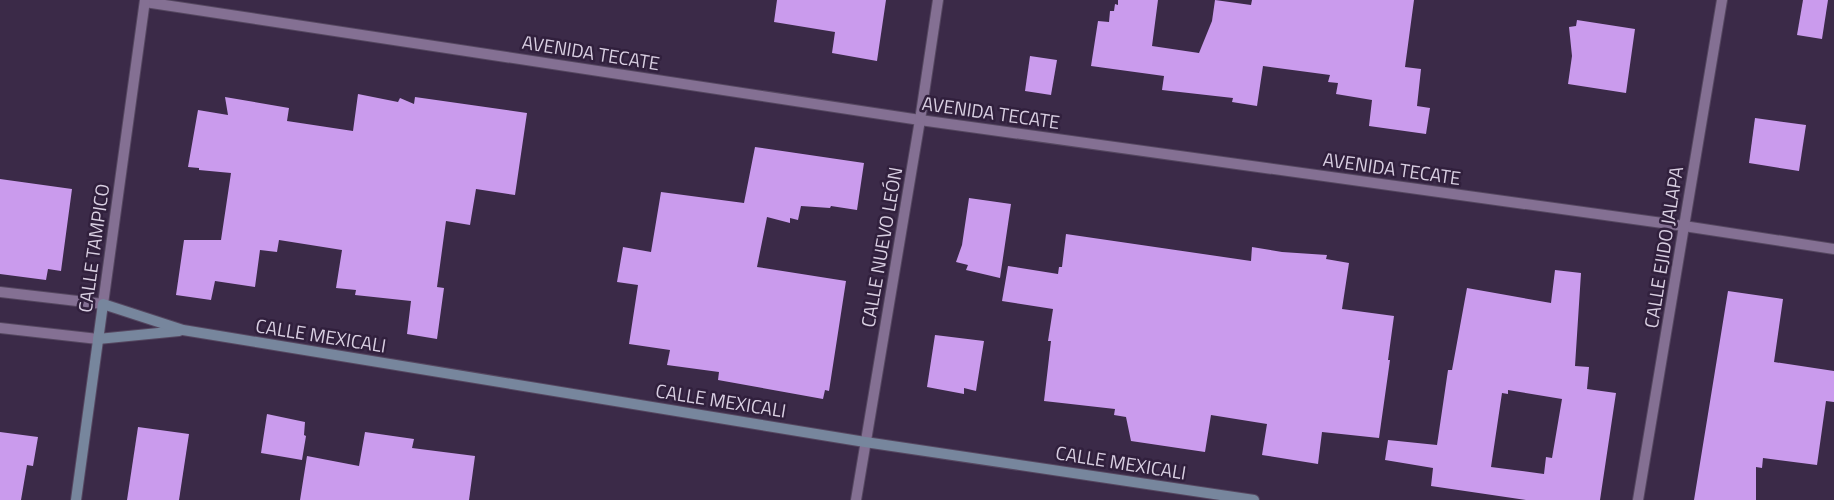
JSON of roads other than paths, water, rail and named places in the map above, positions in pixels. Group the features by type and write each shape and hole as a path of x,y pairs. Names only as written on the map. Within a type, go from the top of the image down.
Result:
{"street":[{"name":"CALLE NUEVO LEÓN","path":"856,500 920,120 938,0"},
{"name":"CALLE EJIDO JALAPA","path":"1638,500 1722,0"},
{"name":"AVENIDA TECATE","path":"145,1 920,120 1684,226 1834,249"},
{"name":"CALLE TAMPICO","path":"76,500 145,1"},
{"name":"CALLE MEXICALI","path":"0,292 103,304 183,330 865,442 1254,500"},
{"name":"CALLE MEXICALI","path":"0,328 98,339 183,330"}]}
